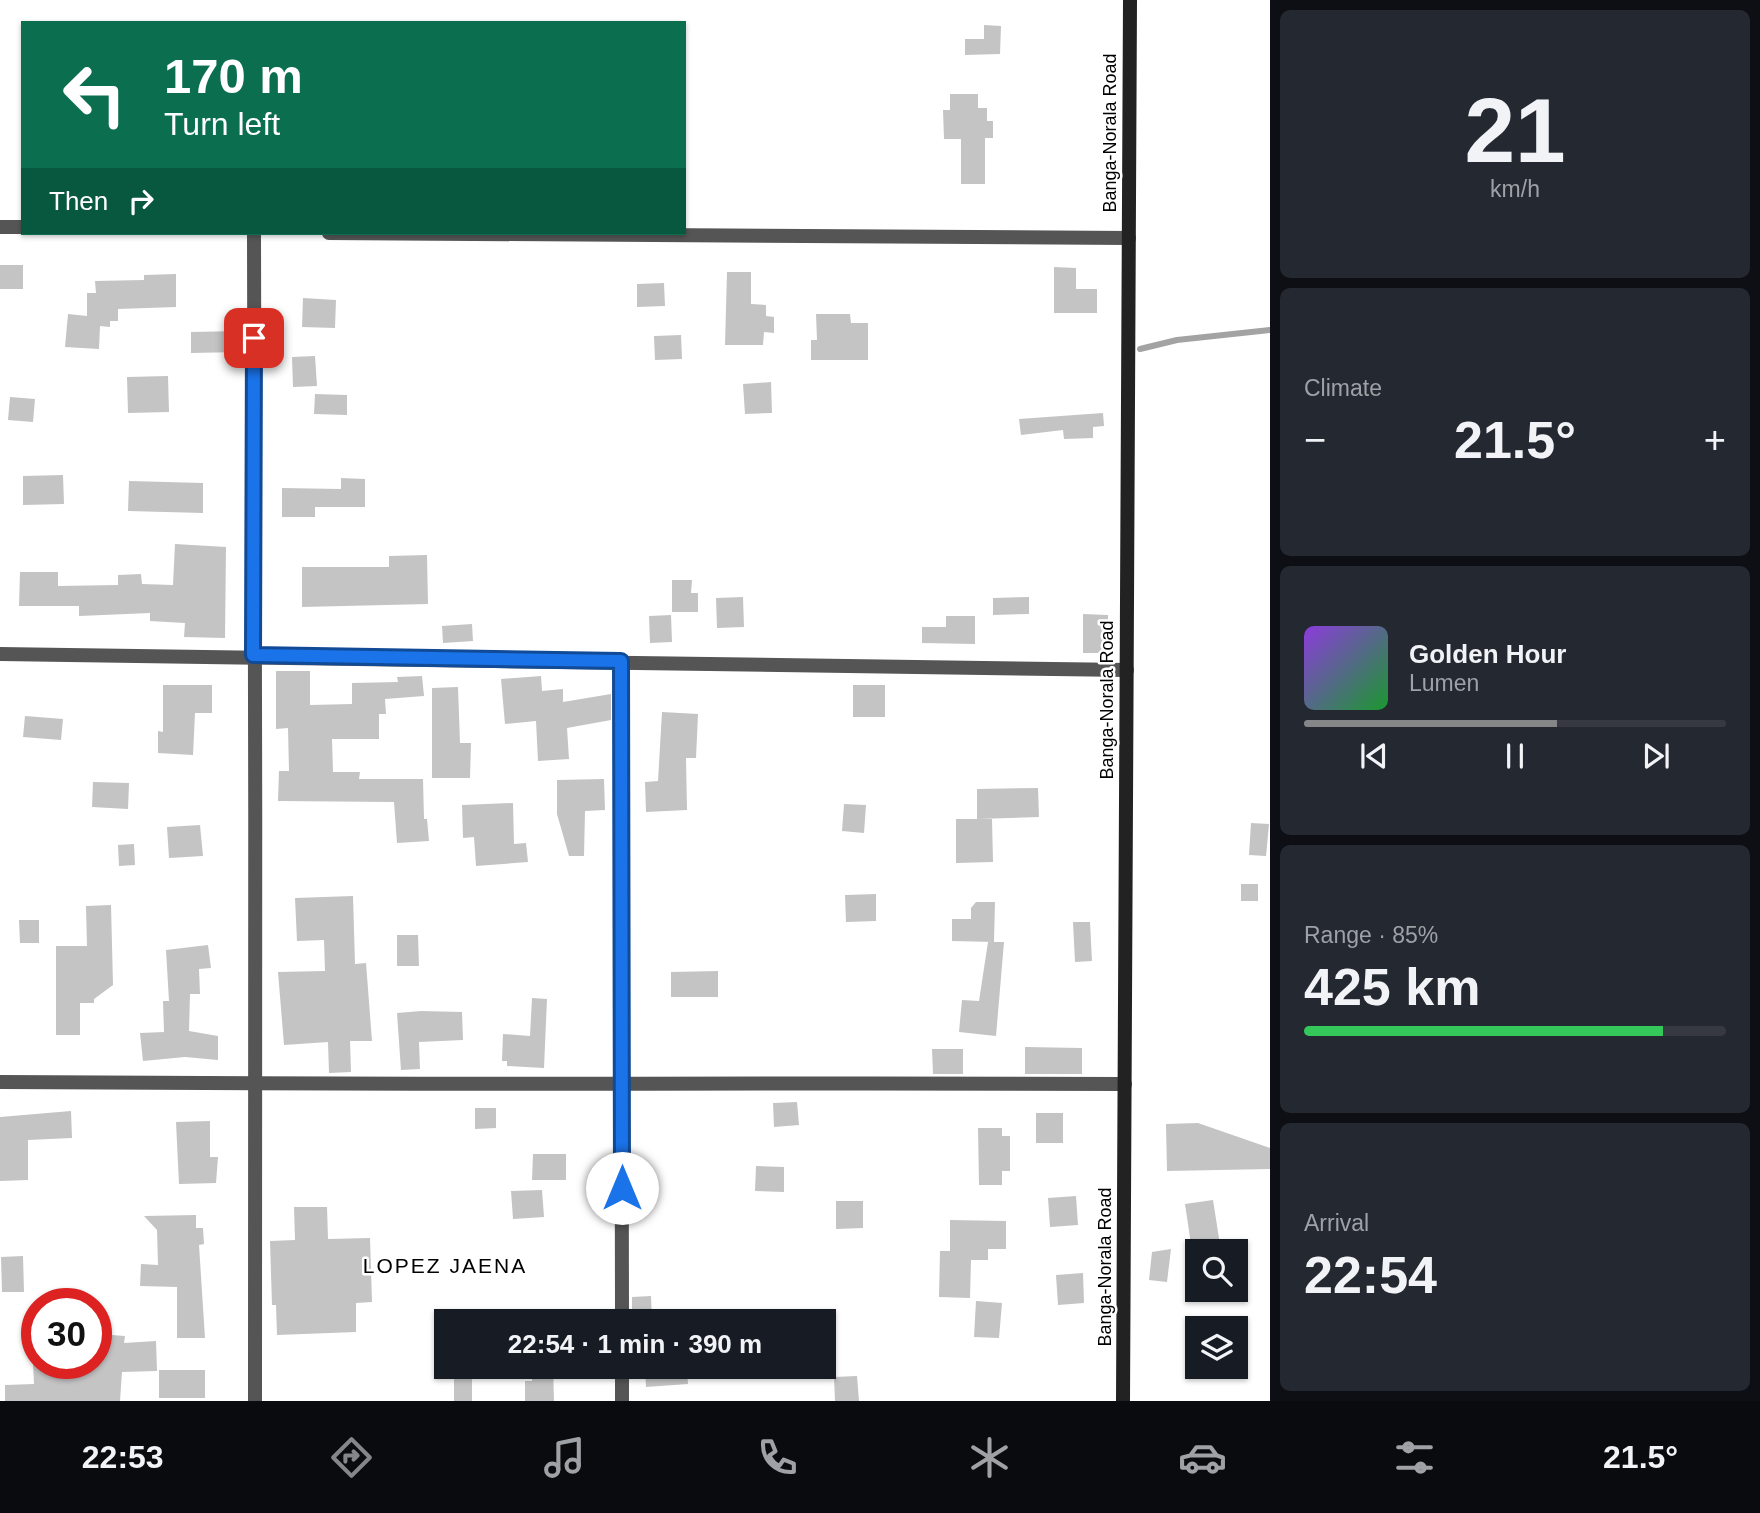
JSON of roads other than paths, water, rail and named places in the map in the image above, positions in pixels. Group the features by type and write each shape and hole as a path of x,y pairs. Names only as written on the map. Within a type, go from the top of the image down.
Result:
{"main road":[{"name":"Banga-Norala Road","path":"1124,1401 1130,0"}],"street":[{"path":"0,227 21,227"},
{"path":"254,235 253,655 257,1085 255,1401"},
{"path":"649,235 1129,238"},
{"path":"0,654 253,655 1126,670"},
{"path":"621,661 622,1309"},
{"path":"0,1082 257,1085 622,1082 1125,1084"},
{"path":"622,1379 622,1401"}],"waterway":[{"path":"1140,349 1177,340 1270,330"}],"district":[{"name":"LOPEZ JAENA","path":"445,1266"}]}
